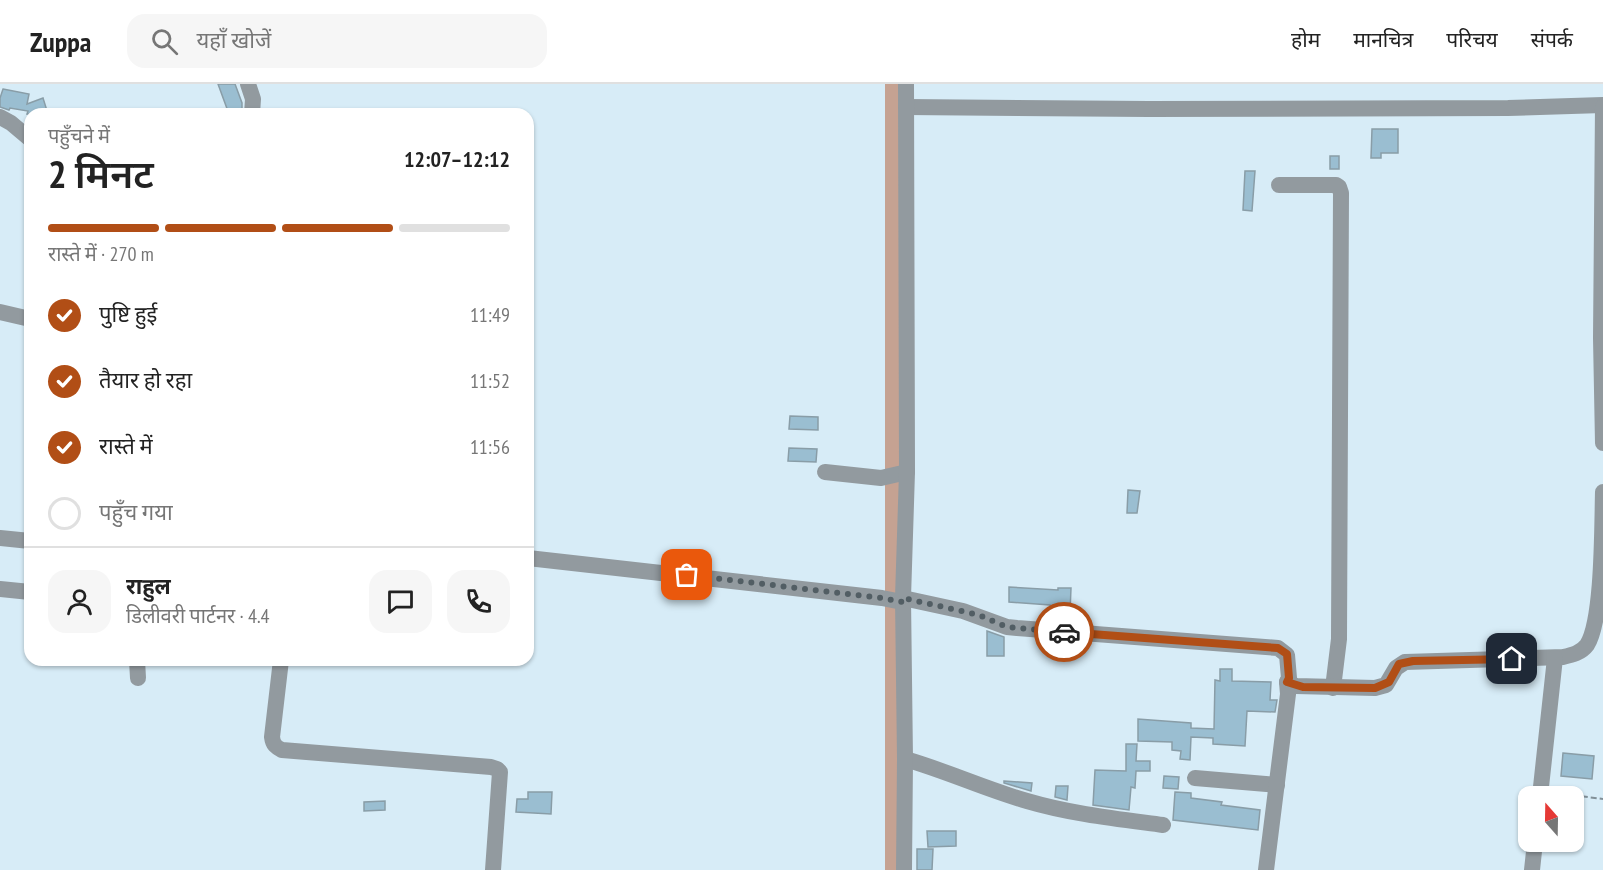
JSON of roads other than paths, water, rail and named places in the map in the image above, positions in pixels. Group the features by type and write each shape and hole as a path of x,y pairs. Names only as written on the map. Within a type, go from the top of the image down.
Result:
{"street":[{"path":"248,84 253,99 252,108"},
{"path":"904,870 905,759 898,475 906,84"},
{"path":"906,107 1137,109 1603,106 1600,338 1603,443"},
{"path":"0,117 24,134"},
{"path":"1279,185 1336,185 1341,193 1339,639 1333,688"},
{"path":"0,312 24,318"},
{"path":"825,472 898,475"},
{"path":"1287,682 1303,687 1375,688 1389,682 1399,664 1413,661 1554,658 1574,655 1583,650 1593,636 1600,594 1603,492"},
{"path":"0,538 24,540"},
{"path":"534,559 902,600 971,613 1007,627 1278,648 1287,654 1289,678 1266,870"},
{"path":"0,589 24,591"},
{"path":"1541,786 1554,658"},
{"path":"137,666 138,678"},
{"path":"280,666 272,737 277,747 293,751 491,767 501,772 493,870"},
{"path":"905,759 944,770 986,788 1028,801 1098,816 1163,825"},
{"path":"1195,778 1277,785"},
{"path":"1532,870 1534,852"}],"waterway":[{"path":"892,84 892,870"}]}
